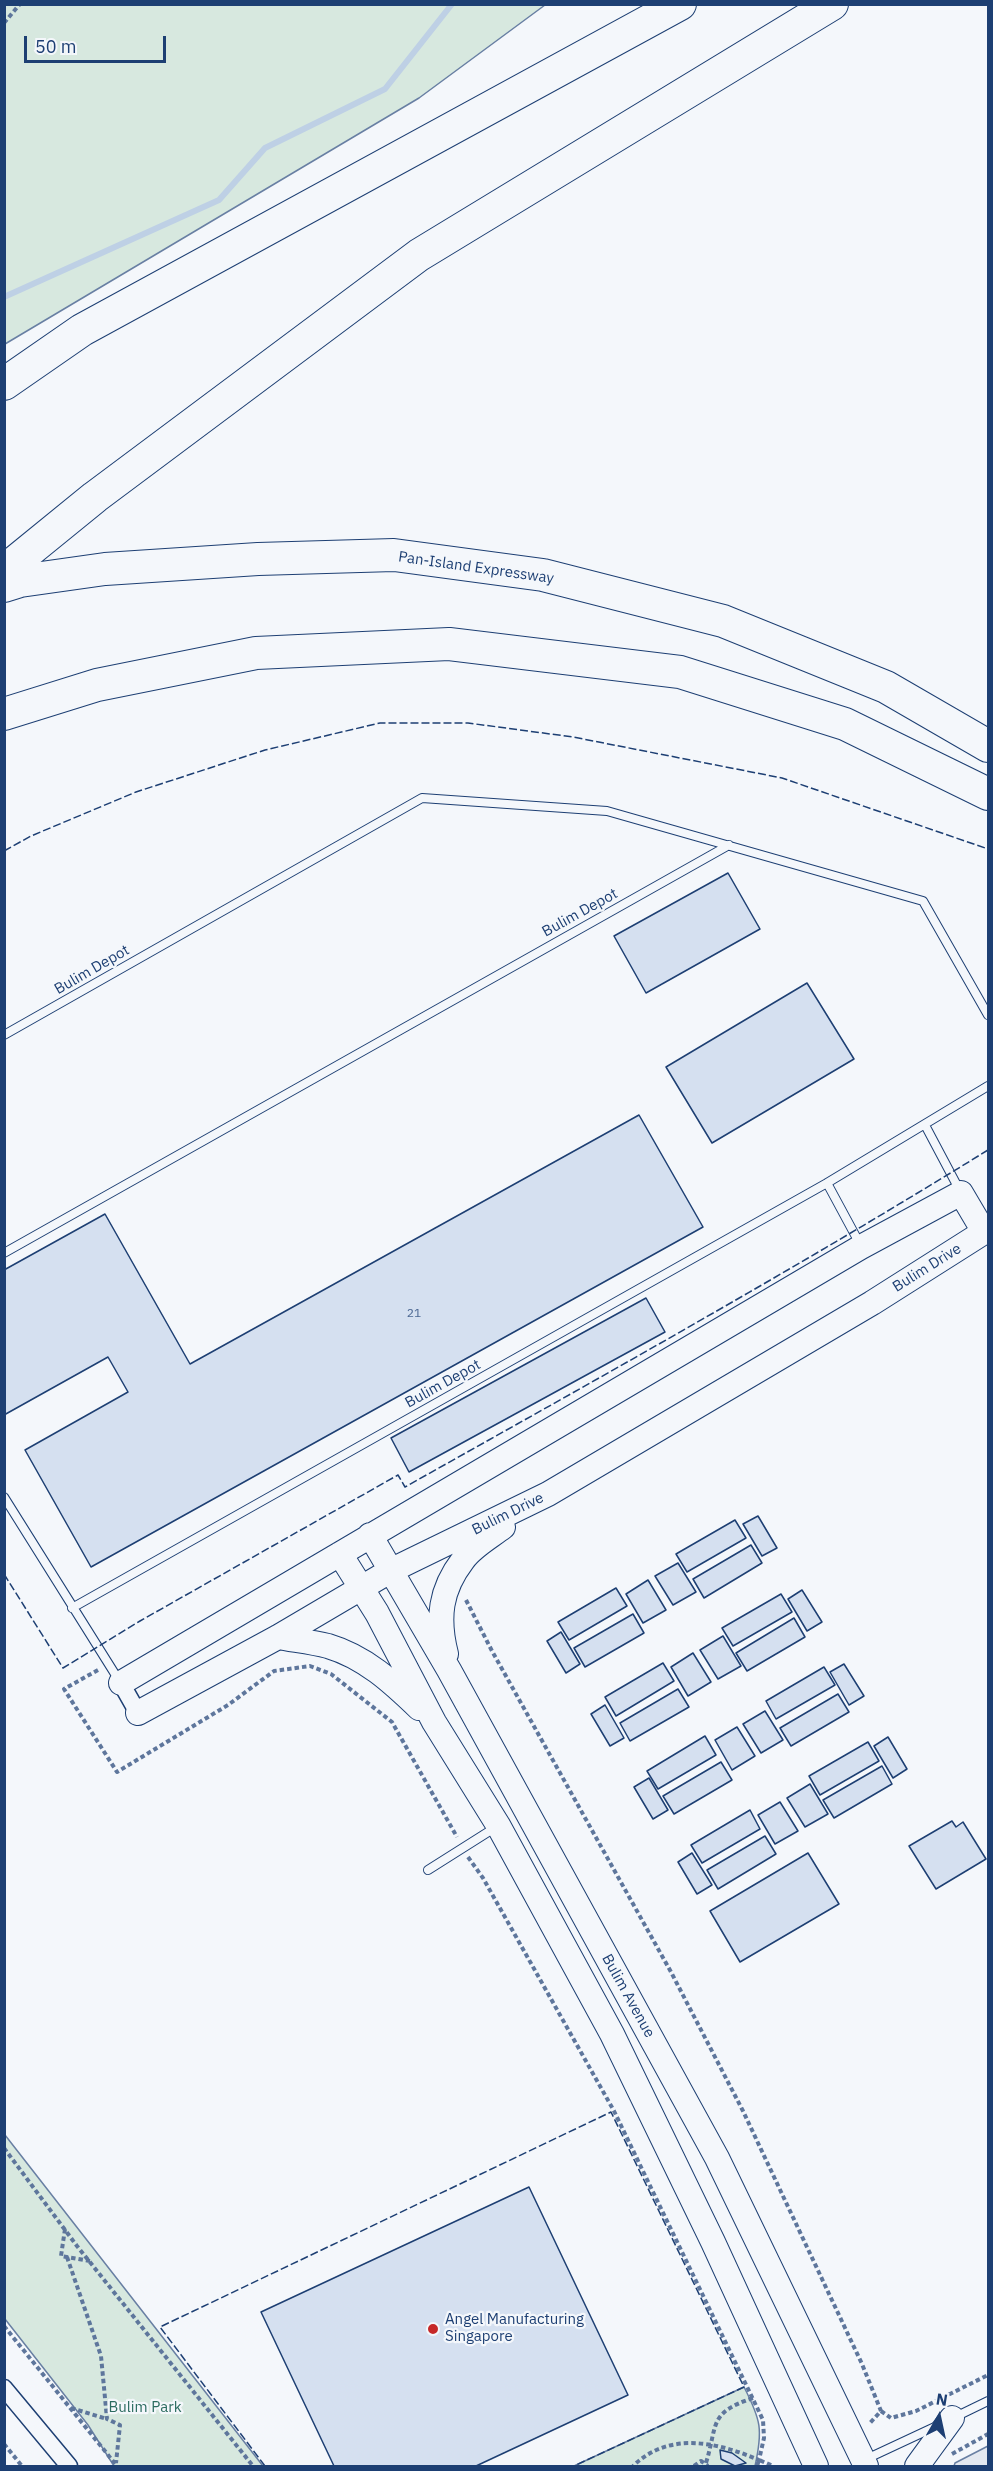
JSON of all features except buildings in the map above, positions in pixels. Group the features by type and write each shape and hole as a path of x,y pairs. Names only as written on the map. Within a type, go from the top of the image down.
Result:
{"highway":[{"path":"4,384 92,324 680,4"},
{"path":"4,571 95,497 419,255 832,4"},
{"name":"Pan-Island Expressway","path":"4,586 20,581 105,569 258,559 394,555 543,575 723,621 886,687 988,746"},
{"path":"4,714 97,685 256,653 449,644 680,672 845,724 988,794"}],"street":[{"path":"114,1674 340,1554 861,1247 961,1193"},
{"name":"Bulim Drive","path":"114,1674 138,1713 278,1637 390,1571 548,1494 862,1309 984,1232 961,1193"},
{"path":"449,1671 440,1630 441,1605 463,1559 548,1494"},
{"name":"Bulim Avenue","path":"370,1535 449,1671 717,2158 860,2464"},
{"path":"340,1554 377,1613 434,1722 498,1825 616,2044 713,2242 816,2466"},
{"path":"278,1637 326,1646 353,1656 391,1681 434,1722"},
{"path":"4,2388 69,2466"},
{"path":"917,2466 952,2418"}],"lane":[{"name":"Bulim Depot","path":"4,1035 422,798 607,811 923,901 988,1015"},
{"name":"Bulim Depot","path":"4,1253 729,845"},
{"name":"Bulim Depot","path":"72,1608 826,1183 988,1086"},
{"path":"925,1125 961,1193"},
{"path":"826,1183 861,1247"},
{"path":"4,1497 114,1674"},
{"path":"428,1870 498,1825"},
{"path":"860,2464 988,2401"}],"path":[{"path":"4,23 20,4"},
{"path":"465,1598 671,1972 732,2091 832,2299 881,2411 891,2418 916,2411 988,2375"},
{"path":"114,1674 64,1689 117,1772 228,1705 274,1671 310,1666 331,1674 392,1722 614,2111 764,2420 764,2438 757,2466"},
{"path":"4,2148 90,2261 253,2466"},
{"path":"65,2229 61,2256 90,2261"},
{"path":"67,2257 100,2356 107,2419"},
{"path":"4,2326 116,2465"},
{"path":"694,2466 699,2462 707,2465 713,2427 720,2414 735,2404 753,2398"},
{"path":"71,2408 120,2425 116,2465"},
{"path":"869,2424 881,2411"},
{"path":"951,2454 988,2434"},
{"path":"633,2466 650,2452 669,2445 687,2442 734,2449 772,2466"},
{"path":"4,2444 22,2466"}],"green space":[{"path":"5,4 545,5 419,98 5,344"},
{"name":"Bulim Park","path":"5,2135 263,2466 114,2466 88,2425 5,2319"},
{"path":"744,2387 759,2425 760,2434 755,2466 574,2466"}],"shaded area":[{"path":"988,2446 988,2466 954,2466 955,2463"}],"waterway":[{"path":"4,297 219,200 265,148 385,89 452,4"}],"fence":[{"path":"4,851 31,836 136,792 265,750 380,723 468,723 573,737 782,778 988,849"},
{"path":"4,1574 63,1668 140,1621 398,1475 405,1487 771,1279 988,1150"},
{"path":"265,2466 160,2327 611,2112 744,2387 574,2466"}],"place":[{"name":"Angel Manufacturing Singapore","path":"433,2329"}]}
